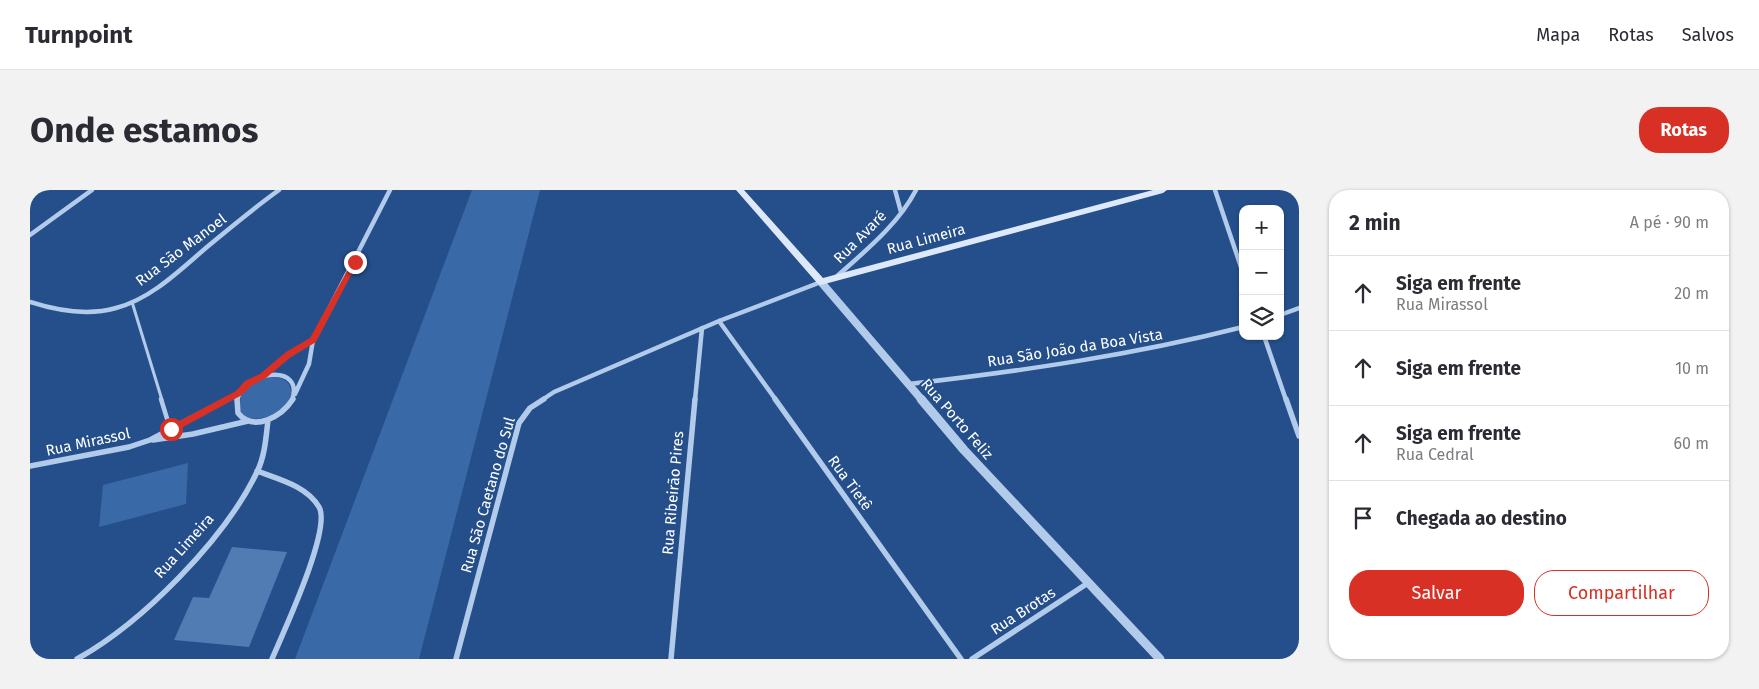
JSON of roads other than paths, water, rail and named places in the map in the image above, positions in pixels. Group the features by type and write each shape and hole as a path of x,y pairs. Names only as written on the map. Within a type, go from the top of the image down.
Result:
{"main road":[{"name":"Rua Porto Feliz","path":"740,190 821,282"},
{"name":"Rua Limeira","path":"821,282 1163,190"}],"street":[{"path":"30,235 92,190"},
{"name":"Rua São Manoel","path":"30,302 62,310 91,312 116,308 132,302 159,286 279,190"},
{"path":"313,340 288,355 263,376 248,384 239,393 236,408 239,415 249,421 268,420 285,411 291,404 309,364 313,340 390,190"},
{"name":"Rua Avaré","path":"895,190 901,212"},
{"name":"Rua Avaré","path":"835,278 873,243 911,200 916,190"},
{"path":"1215,190 1239,261"},
{"name":"Rua Limeira","path":"702,328 821,282"},
{"name":"Rua Porto Feliz","path":"821,282 964,450 1160,659"},
{"path":"1284,314 1299,308"},
{"name":"Rua Tietê","path":"720,321 961,659"},
{"name":"Rua São Caetano do Sul","path":"456,659 513,445 523,416 538,401 554,392 702,328"},
{"name":"Rua Ribeirão Pires","path":"671,659 702,328"},
{"name":"Rua São João da Boa Vista","path":"909,384 1129,354 1188,342 1239,328"},
{"path":"1265,340 1299,436"},
{"path":"263,376 273,374 287,377 293,382 295,394"},
{"name":"Rua Mirassol","path":"30,466 129,447 150,440 239,393"},
{"name":"Rua Limeira","path":"77,659 109,640 180,574 227,520 257,471 268,420"},
{"name":"Rua Mirassol","path":"150,440 173,438 249,421"},
{"path":"257,471 312,497 321,510 321,526 316,550 272,659"},
{"name":"Rua Brotas","path":"972,659 1088,583"}],"lane":[{"path":"132,302 173,438"}]}
